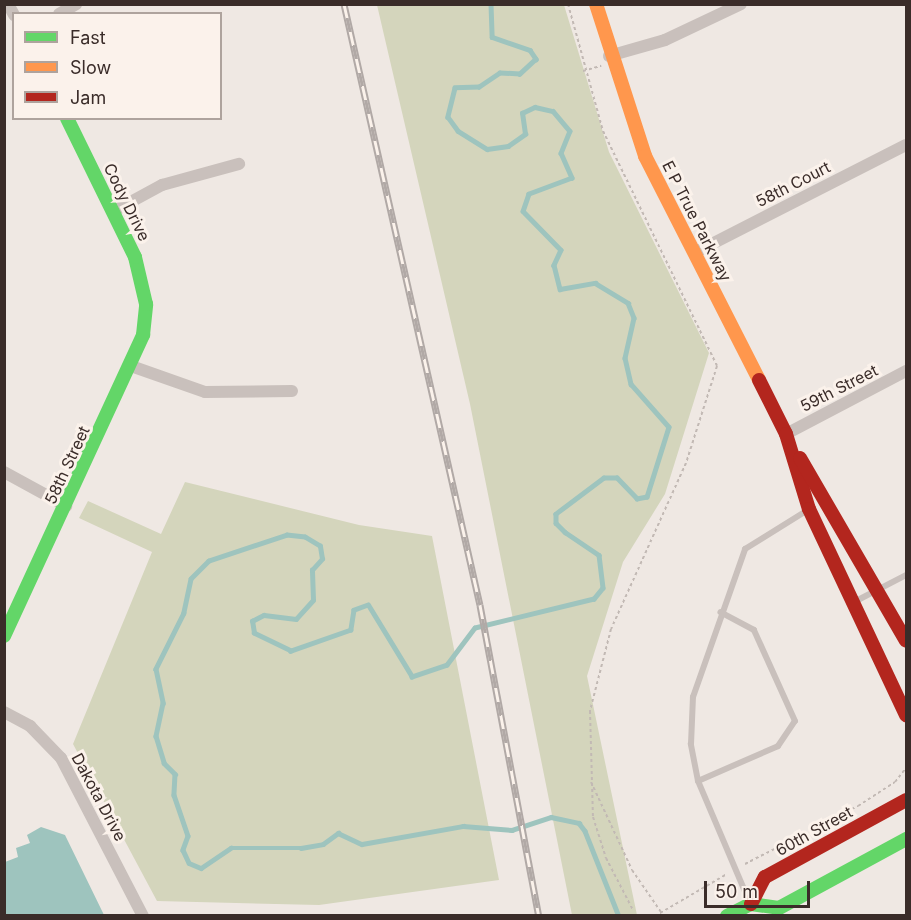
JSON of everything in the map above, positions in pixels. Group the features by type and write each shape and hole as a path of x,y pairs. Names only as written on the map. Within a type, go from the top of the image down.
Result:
{"main road":[{"name":"E P True Parkway","path":"596,4 610,60 645,156 788,439 828,500 906,641"},
{"name":"Cody Drive","path":"68,120 135,257 146,304"},
{"name":"58th Street","path":"4,636 131,366 143,335 146,304"},
{"name":"E P True Parkway","path":"788,439 809,509 906,715"},
{"name":"60th Street","path":"751,904 765,877 906,800"},
{"path":"727,915 751,904 779,908 906,839"}],"street":[{"path":"62,12 76,4"},
{"path":"610,60 689,31 741,4"},
{"name":"58th Court","path":"694,253 906,145"},
{"path":"114,211 162,185 238,164"},
{"path":"131,366 205,393 292,391"},
{"name":"59th Street","path":"788,439 906,372"},
{"path":"4,472 66,506"},
{"name":"Dakota Drive","path":"4,712 30,726 61,758 143,915"}],"lane":[{"path":"751,904 734,870 698,781 691,744 693,697 720,612 748,543 828,500"},
{"path":"854,603 906,575"},
{"path":"698,781 778,747 795,721 754,630 720,612"}],"path":[{"path":"568,4 583,71 615,158 717,366 686,463 604,648 588,729 593,817 606,858 633,910"},
{"path":"583,71 610,60"},
{"path":"655,915 734,870 858,806 895,782 906,768"},
{"path":"591,782 633,870 661,912"}],"green space":[{"path":"377,5 564,5 609,152 709,353 665,494 623,562 587,676 637,915 572,915 470,404"},
{"path":"185,482 359,525 432,536 499,880 319,905 157,901 73,744 152,552 79,518 88,501 161,534"}],"water":[{"path":"41,827 65,835 104,915 5,915 5,862 18,857 16,848 30,843 27,835"}],"waterway":[{"path":"491,4 492,37 530,50 536,59 520,74 500,73 479,87 455,88 448,117 458,131 487,149 508,146 525,134 522,113 535,107 553,111 570,131 561,153 572,178 529,194 523,211 561,250 554,265 560,289 595,283 628,303 634,318 625,358 631,384 669,427 647,497 637,499 617,478 604,478 556,514 556,523 565,532 599,555 603,588 594,599 475,628 447,665 412,677 368,605 354,610 351,630 291,651 254,633 252,621 264,615 296,619 313,600 312,570 322,559 320,546 305,537 287,535 209,561 191,579 184,613 156,669 163,703 156,736 164,763 175,774 174,795 188,836 183,850 189,863 201,868 231,848 301,848 323,844 338,833 362,844 463,826 512,830 551,817 579,823 585,831 618,914"}],"railway":[{"path":"344,4 480,605 539,916"}],"traffic: fast":[{"path":"4,636 143,335 146,304 135,257 68,120"},
{"path":"727,916 751,904 779,908 906,839"}],"traffic: slow":[{"path":"596,4 645,156 759,380"}],"traffic: jam":[{"path":"759,380 786,434 809,509 906,715"},
{"path":"800,458 906,641"},
{"path":"751,904 765,877 906,800"}]}
